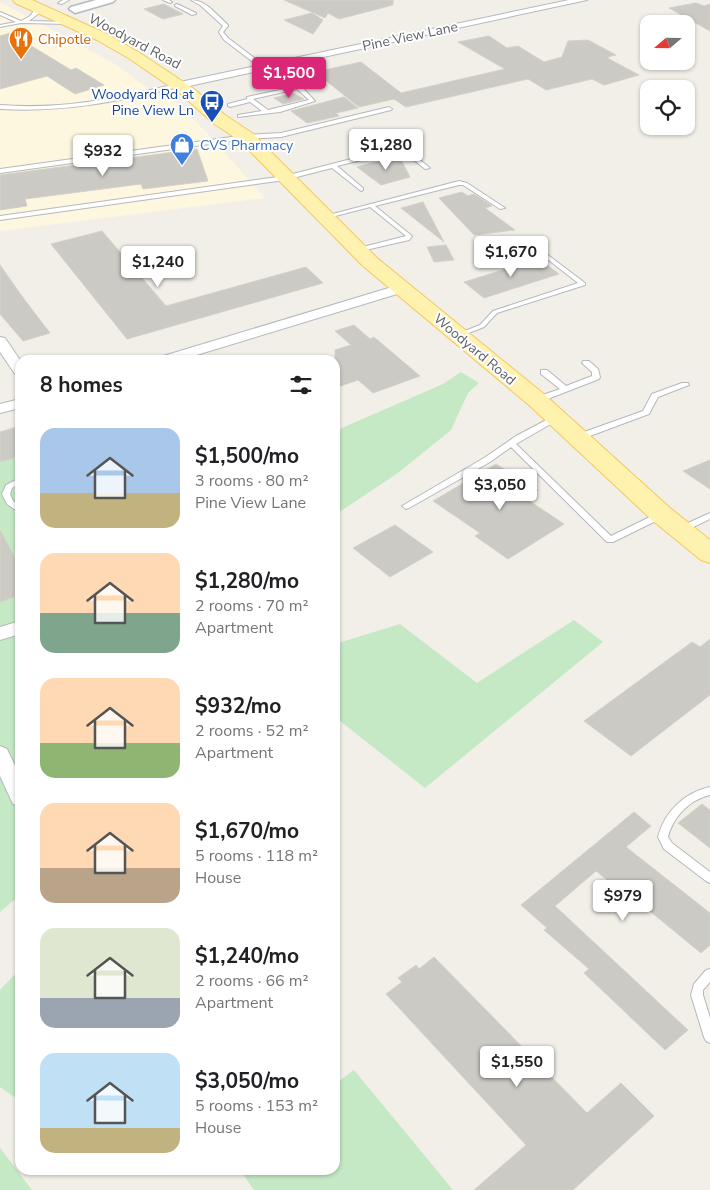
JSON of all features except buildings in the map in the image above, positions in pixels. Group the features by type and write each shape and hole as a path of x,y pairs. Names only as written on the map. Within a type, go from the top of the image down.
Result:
{"main road":[{"name":"Woodyard Road","path":"20,0 39,8 66,7 114,27"},
{"path":"24,0 55,8 66,7"},
{"name":"Woodyard Road","path":"66,7 122,48 180,85 219,119 239,119"},
{"name":"Woodyard Road","path":"188,70 202,80 239,119 285,178 356,250 459,335 476,352 537,400 576,438 661,514 710,554"}],"street":[{"path":"66,7 109,0"},
{"name":"Pine View Lane","path":"180,85 582,0"},
{"path":"181,355 402,288"},
{"path":"0,341 5,357 15,366"},
{"path":"0,409 15,404"},
{"path":"0,634 15,629"},
{"path":"0,754 12,794"}],"lane":[{"path":"0,171 239,119 312,101 298,87 226,39 221,32 226,26 202,4 193,0"},
{"path":"176,6 194,14"},
{"path":"0,26 20,22 66,7"},
{"path":"0,13 20,22 36,15 39,8"},
{"path":"0,107 44,110 71,108 180,85"},
{"path":"249,98 298,87"},
{"path":"239,119 249,98"},
{"path":"249,98 266,112"},
{"path":"239,119 281,135 389,109"},
{"path":"0,218 285,178 332,165 402,150 427,168"},
{"path":"332,165 361,189"},
{"path":"324,217 459,183 465,184 502,208"},
{"path":"356,250 407,239 409,236 372,206"},
{"path":"459,335 482,326 495,312 583,284 548,257"},
{"path":"537,400 596,376 595,370 586,363"},
{"path":"544,372 565,389"},
{"path":"576,438 646,412 655,396 685,385"},
{"path":"406,506 487,460 511,443 557,418"},
{"path":"511,443 610,540 661,514"},
{"path":"15,482 11,483 5,490 5,496 11,505 15,507"},
{"path":"680,530 710,516"},
{"path":"710,792 695,797 676,811 664,826 663,837 668,846 710,878"},
{"path":"710,974 698,988 697,995 710,1037"}],"shaded area":[{"path":"0,2 115,64 158,96 176,102 206,132 265,198 0,231"}],"green space":[{"path":"461,372 479,383 468,393 451,430 398,473 340,512 340,429 443,384"},
{"path":"15,430 15,899 0,912 0,431"},
{"path":"574,620 603,642 425,788 340,721 340,642 400,624 477,683"},
{"path":"15,974 15,1098 0,1087 0,990"},
{"path":"354,1070 453,1190 254,1190 244,1175 340,1175 340,1080"},
{"path":"0,1148 15,1168 15,1175 21,1175 32,1190 0,1190"}],"place":[{"name":"Chipotle","path":"21,60"},
{"name":"Woodyard Rd at Pine View Ln","path":"212,123"},
{"name":"CVS Pharmacy","path":"182,166"}]}
